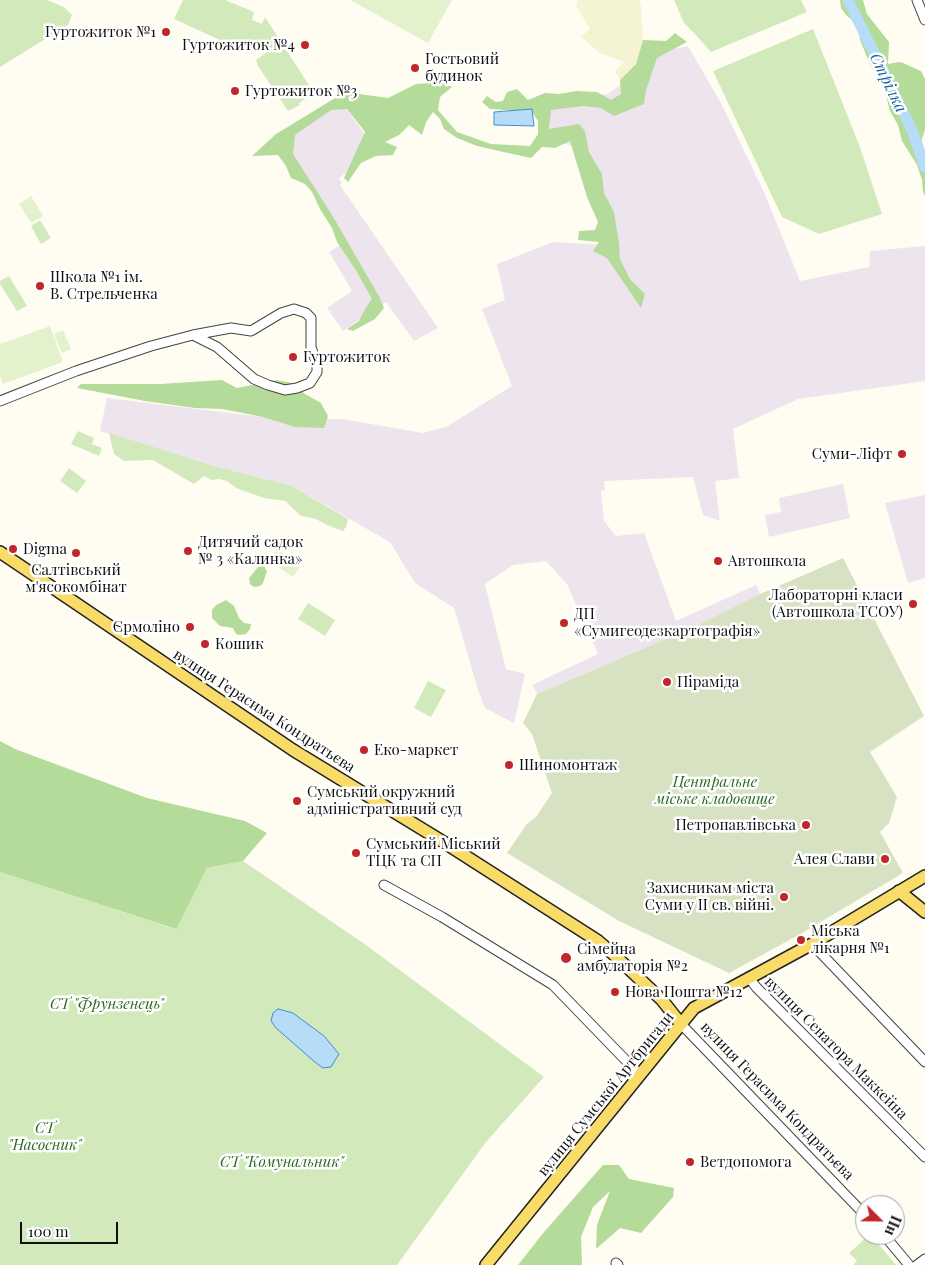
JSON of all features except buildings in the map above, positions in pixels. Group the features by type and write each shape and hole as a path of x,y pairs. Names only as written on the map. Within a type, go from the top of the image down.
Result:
{"main road":[{"name":"вулиця Герасима Кондратьєва","path":"0,552 292,750 445,843 598,941 662,1000 681,1024"},
{"name":"вулиця Сумської Артбригади","path":"486,1265 694,1008 812,944 925,876"},
{"path":"899,891 925,912"}],"street":[{"path":"916,0 925,20"},
{"path":"0,401 86,368 151,346 193,335 231,328 250,331 287,310 294,309 301,310 312,318 311,347 318,365 317,372 310,383 298,388 285,390 268,385 254,379 217,347 193,335"},
{"path":"384,885 442,917 553,986 640,1076"},
{"path":"812,944 925,1062"},
{"name":"вулиця Сенатора Маккейна","path":"750,979 925,1156"},
{"name":"вулиця Герасима Кондратьєва","path":"681,1024 855,1205"},
{"path":"892,1245 909,1265"},
{"path":"918,1265 925,1259"}],"shaded area":[{"path":"688,46 722,105 765,194 800,281 869,267 870,251 925,246 925,381 798,399 733,429 739,478 715,481 720,521 703,515 693,477 604,481 605,490 601,491 604,521 616,536 644,533 676,621 756,585 760,594 694,627 537,694 532,685 598,654 567,584 546,561 513,565 485,584 506,669 525,674 514,723 485,708 454,608 415,583 390,542 292,486 211,465 100,431 107,398 279,419 342,419 423,433 446,427 512,386 482,309 505,300 497,264 553,242 606,245 578,147 543,138 542,101 608,94 640,70 649,48 668,50"},
{"path":"341,101 366,136 352,168 339,178 342,183 340,185 438,328 414,341 386,302 343,331 327,308 352,291 329,252 345,242 287,150 290,136"},
{"path":"843,484 850,518 769,537 765,515 781,512 779,498"},
{"path":"925,495 925,578 908,583 885,503"}],"green space":[{"path":"0,0 47,0 64,7 72,15 68,25 0,67"},
{"path":"183,0 225,0 254,12 252,20 262,24 265,17 314,93 299,103 300,105 288,111 258,66 256,60 266,53 259,43 246,52 174,19"},
{"path":"350,0 452,0 428,43"},
{"path":"578,0 639,0 643,40 636,64 620,80 615,71 624,62 600,53 581,37 590,29 576,6"},
{"path":"674,0 801,0 807,12 711,52 684,23"},
{"path":"840,0 863,0 867,14 889,42 888,64 903,63 921,71 925,79 925,130 921,142 925,157 925,196 917,165 902,141 898,125 890,111 884,89 870,64 860,40 858,25 846,15 841,8"},
{"path":"813,29 860,147 882,214 819,234 782,217 713,71"},
{"path":"675,33 687,42 657,58 646,90 644,104 614,116 601,108 583,106 551,110 549,129 579,124 585,131 589,152 602,174 604,193 614,212 620,259 630,279 645,294 641,308 607,258 593,251 599,242 578,240 579,231 595,230 598,222 587,197 570,141 555,148 542,147 531,158 477,146 457,138 444,129 440,119 433,112 426,122 422,135 409,125 399,135 385,142 397,147 393,155 376,156 361,163 348,182 344,178 365,132 347,109 331,110 295,135 293,154 332,215 384,308 375,319 353,331 347,329 359,321 372,299 337,242 332,228 312,192 305,184 291,178 286,166 278,155 252,156 276,134 345,92 388,98 416,84 445,82 452,87 440,97 438,110 457,132 491,144 530,146 538,134 538,121 532,112 490,109 482,102 487,96 496,102 503,101 507,92 517,89 528,100 545,93 559,94 576,91 597,92 611,100 621,94 620,80 636,64 643,40 666,41"},
{"path":"31,196 43,216 31,223 19,204"},
{"path":"40,220 51,238 41,244 31,226"},
{"path":"9,276 27,306 17,311 0,284 0,281"},
{"path":"50,326 63,362 3,384 0,376 0,344"},
{"path":"63,330 71,349 62,353 54,334"},
{"path":"222,380 237,388 277,380 292,383 305,394 321,403 328,416 324,428 295,427 263,417 222,409 195,408 145,401 77,388 81,384 160,384"},
{"path":"78,431 94,438 92,444 102,448 99,456 71,444"},
{"path":"109,433 211,465 292,486 348,519 346,527 343,531 316,519 301,516 285,501 264,498 236,488 227,481 211,480 204,476 194,484 153,460 124,461 114,454"},
{"path":"69,468 86,481 77,493 60,481"},
{"path":"277,549 301,565 293,577 269,561"},
{"name":"Центральне міське кладовище","path":"843,558 924,716 870,752 897,797 889,823 880,832 903,873 802,933 729,973 619,921 507,853 526,825 536,817 552,793 532,734 523,723 537,694 694,627 760,594"},
{"path":"259,566 264,566 267,571 263,583 260,586 254,587 250,584 249,578"},
{"path":"226,600 234,606 239,618 244,623 251,624 246,634 236,634 233,628 220,626 212,618 212,610 216,605"},
{"path":"308,603 335,620 325,636 298,619"},
{"path":"428,681 446,690 431,717 414,708"},
{"path":"0,741 15,749 147,798 245,821 267,833 243,861 207,868 176,929 0,872"},
{"path":"243,861 366,945 544,1077 486,1142 397,1265 0,1265 0,872 175,929 207,868"},
{"path":"603,1165 619,1165 629,1179 674,1188 673,1197 641,1233 620,1228 596,1249 597,1225 610,1191 593,1207 581,1237 582,1265 518,1265 544,1232"},
{"path":"858,1245 879,1245 896,1265 853,1265 857,1261 849,1253"}],"water":[{"path":"532,109 534,126 494,125 494,112"},
{"path":"278,1009 293,1013 324,1036 339,1054 331,1067 323,1068 276,1028 271,1021 273,1013"}],"waterway":[{"name":"Стрілка","path":"848,0 912,130 925,167"}],"place":[{"name":"Гуртожиток №1","path":"166,32"},
{"name":"Гуртожиток №4","path":"305,45"},
{"name":"Гостьовий будинок","path":"415,68"},
{"name":"Гуртожиток №3","path":"235,91"},
{"name":"Школа №1 ім. В. Стрельченка","path":"40,286"},
{"name":"Гуртожиток","path":"293,357"},
{"name":"Суми-Ліфт","path":"902,454"},
{"name":"Digma","path":"13,549"},
{"name":"Дитячий садок № 3 «Калинка»","path":"188,551"},
{"name":"Салтівський м'ясокомбінат","path":"76,553"},
{"name":"Автошкола","path":"718,561"},
{"name":"Лабораторні класи (Автошкола ТСОУ)","path":"913,604"},
{"name":"ДП «Сумигеодезкартографія»","path":"564,623"},
{"name":"Єрмоліно","path":"190,627"},
{"name":"Кошик","path":"205,644"},
{"name":"Піраміда","path":"667,682"},
{"name":"Еко-маркет","path":"364,750"},
{"name":"Шиномонтаж","path":"509,765"},
{"name":"Сумський окружний адміністративний суд","path":"297,801"},
{"name":"Петропавлівська","path":"806,825"},
{"name":"Сумський Міський ТЦК та СП","path":"356,853"},
{"name":"Алея Слави","path":"885,859"},
{"name":"Захисникам міста Суми у ІІ св. війні.","path":"784,897"},
{"name":"Міська лікарня №1","path":"801,940"},
{"name":"Сімейна амбулаторія №2","path":"566,958"},
{"name":"Нова Пошта №12","path":"615,992"},
{"name":"Ветдопомога","path":"690,1162"}],"park label":[{"name":"СТ \"Фрунзенець\"","path":"107,1004"},
{"name":"СТ \"Насосник\"","path":"45,1136"},
{"name":"СТ \"Комунальник\"","path":"282,1162"}]}
